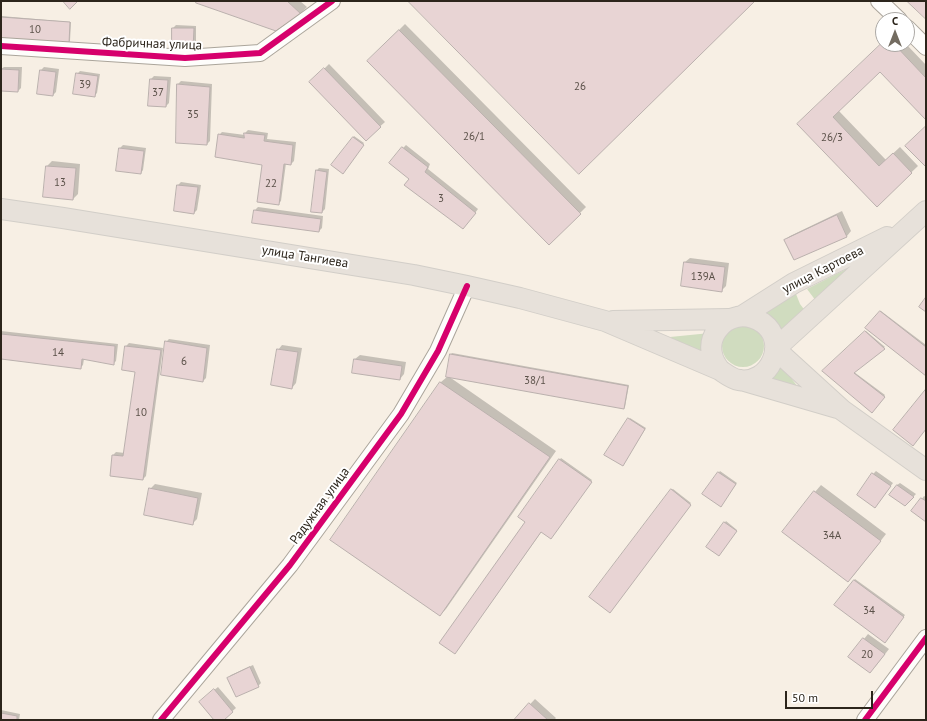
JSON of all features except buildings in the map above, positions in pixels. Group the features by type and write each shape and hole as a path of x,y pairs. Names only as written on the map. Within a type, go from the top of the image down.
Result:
{"main road":[{"name":"улица Тангиева","path":"1,209 406,274 520,298 605,321"},
{"name":"улица Картоева","path":"776,348 926,211"},
{"name":"улица Картоева","path":"736,318 794,283 907,228"},
{"path":"605,321 751,317 759,320 766,325 771,332 776,348 774,359 768,368 760,375 750,379 740,380"},
{"path":"720,370 714,362 712,342 715,333 721,325 736,318"},
{"path":"605,321 720,370 729,377 842,410"},
{"path":"776,348 842,410 926,470"}],"street":[{"name":"Фабричная улица","path":"1,46 185,58 260,54 332,1"},
{"path":"880,1 891,12"},
{"path":"915,36 926,47"},
{"name":"Радужная улица","path":"161,720 290,565 401,414 438,351 467,286"},
{"path":"864,720 926,638"}],"green space":[{"path":"868,258 816,301 807,289"},
{"path":"796,294 800,304 806,312 777,335 759,314"},
{"path":"739,325 747,325 758,331 764,342 764,350 758,361 747,367 739,367 728,361 722,350 722,342 728,331"},
{"path":"710,333 705,358 670,337"},
{"path":"778,361 798,387 765,377"}],"cycle path":[{"path":"1,46 185,58 260,53 332,1"},
{"path":"161,720 290,565 401,414 438,351 467,286"},
{"path":"865,720 926,638"}]}
